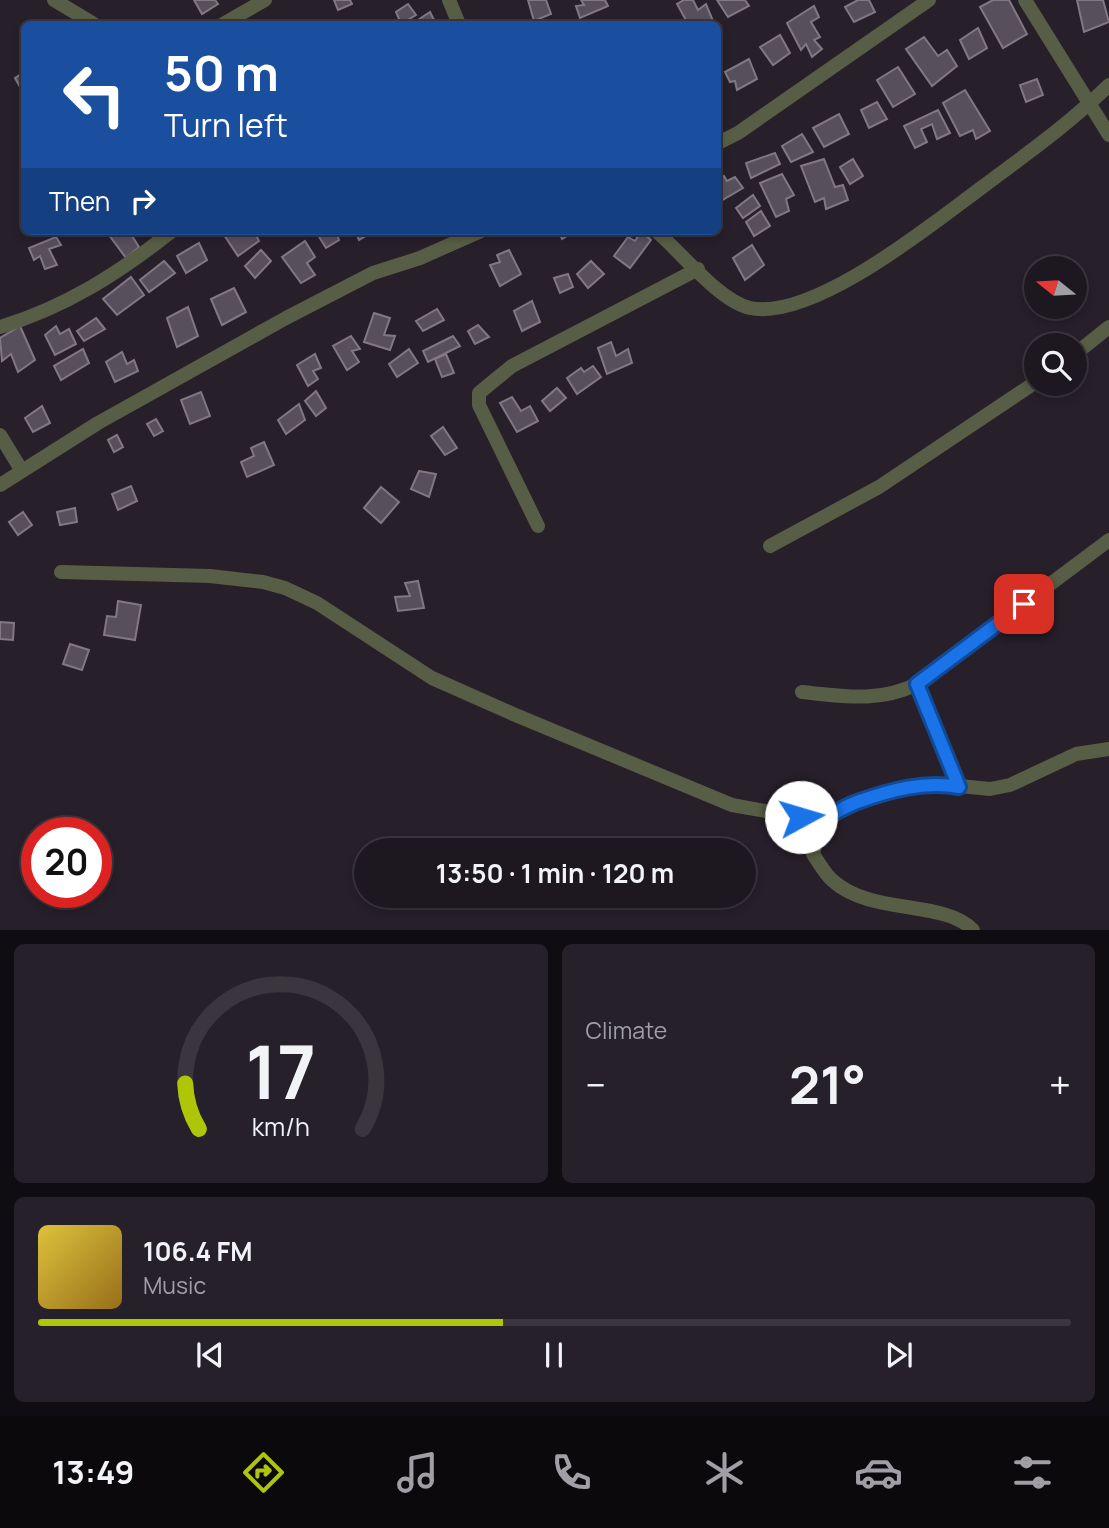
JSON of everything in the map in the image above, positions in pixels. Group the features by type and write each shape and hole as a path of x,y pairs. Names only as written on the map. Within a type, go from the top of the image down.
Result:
{"lane":[{"path":"55,0 89,21"},
{"path":"228,21 265,0"},
{"path":"449,0 458,21"},
{"path":"721,142 738,133 929,0"},
{"path":"1025,0 1109,135"},
{"path":"660,235 733,301 771,311 844,283 920,235 1048,140 1109,85"},
{"path":"0,327 67,302 132,262 167,235"},
{"path":"0,485 98,422 373,272 420,258 472,235"},
{"path":"538,526 479,405 480,393 492,379 512,366 698,269"},
{"path":"1087,345 1109,327"},
{"path":"769,546 879,487 1024,390"},
{"path":"0,435 22,471"},
{"path":"802,692 863,698 886,696 917,684 1109,540"},
{"path":"61,572 210,576 251,580 285,588 317,603 432,678 513,714 733,805 821,821 853,803 895,790 929,784 990,789 1010,785 1076,754 1109,749"},
{"path":"917,684 959,787"},
{"path":"821,821 813,854 832,880 854,894 878,904 954,918 973,929"}],"building":[{"path":"194,0 215,0 218,4 202,14"},
{"path":"334,0 350,0 352,4 338,10"},
{"path":"528,0 546,0 551,14 534,21"},
{"path":"581,0 605,0 608,6 580,18 576,6 584,5"},
{"path":"684,0 693,0 698,10 706,4 713,21 686,21 677,4"},
{"path":"717,0 745,0 749,6 728,17"},
{"path":"858,0 869,0 875,12 854,22 845,7"},
{"path":"993,0 1009,0 1027,34 1003,48 980,7"},
{"path":"1077,0 1103,0 1109,22 1084,32"},
{"path":"408,4 416,15 406,21 400,21 396,12"},
{"path":"814,6 819,17 811,22 820,37 814,40 822,49 812,57 806,44 801,50 787,23"},
{"path":"430,12 434,21 416,21"},
{"path":"978,28 987,48 969,59 960,40"},
{"path":"780,35 790,53 773,65 760,47"},
{"path":"924,37 938,56 947,50 957,66 932,86 906,49"},
{"path":"749,59 757,79 737,90 735,81 730,82 725,72"},
{"path":"898,67 915,94 893,107 877,80"},
{"path":"21,74 21,89 15,78"},
{"path":"1037,79 1043,95 1026,102 1020,85"},
{"path":"965,90 990,131 976,139 973,130 960,136 943,103"},
{"path":"877,102 887,119 869,128 861,110"},
{"path":"938,110 950,133 937,139 932,124 921,129 927,142 915,148 904,126"},
{"path":"839,114 849,134 824,147 813,128"},
{"path":"802,134 813,152 791,162 782,146"},
{"path":"775,153 780,164 751,178 746,163"},
{"path":"824,159 835,187 843,185 848,200 826,209 824,198 815,202 801,166"},
{"path":"853,159 863,176 850,184 840,167"},
{"path":"782,174 794,195 786,199 789,211 776,217 760,183"},
{"path":"724,176 727,181 735,177 743,188 721,201 721,178"},
{"path":"753,195 760,206 743,218 736,208"},
{"path":"761,211 770,226 754,236 746,222"},
{"path":"109,235 132,235 139,247 126,258"},
{"path":"224,235 256,235 259,241 238,256"},
{"path":"318,235 337,235 339,240 326,248"},
{"path":"639,235 645,235 651,240 630,268 614,256 628,237 635,241"},
{"path":"56,237 61,245 49,249 57,265 45,269 40,256 34,260 29,248"},
{"path":"305,241 315,257 307,263 315,275 301,283 282,257"},
{"path":"199,243 207,260 186,273 177,256"},
{"path":"752,245 764,265 745,280 733,258"},
{"path":"261,250 271,261 255,278 245,266"},
{"path":"509,250 521,274 500,286 490,265 500,262 497,255"},
{"path":"164,261 175,273 149,292 140,280"},
{"path":"591,261 604,274 588,288 577,274"},
{"path":"568,274 573,287 560,293 554,278"},
{"path":"131,277 144,295 117,315 103,299"},
{"path":"234,288 246,312 222,325 211,299"},
{"path":"532,301 540,322 522,331 514,311"},
{"path":"188,307 198,336 177,347 167,318"},
{"path":"437,309 444,320 423,331 416,321"},
{"path":"374,313 390,318 384,335 395,336 390,350 364,342"},
{"path":"96,318 105,329 84,341 77,331"},
{"path":"478,325 489,337 475,344 468,331"},
{"path":"20,326 35,360 18,372 11,354 2,361 0,338"},
{"path":"56,326 60,334 69,329 76,344 55,355 45,335"},
{"path":"351,336 360,349 352,351 359,362 347,370 333,346"},
{"path":"453,336 460,346 428,362 423,351"},
{"path":"611,342 616,356 628,349 632,363 607,374 598,348"},
{"path":"83,349 89,363 61,380 54,366"},
{"path":"409,349 418,363 397,377 389,364"},
{"path":"122,352 127,364 134,360 138,371 115,382 106,362"},
{"path":"315,354 321,368 313,371 318,379 308,386 297,365"},
{"path":"446,354 454,373 442,377 435,359"},
{"path":"593,366 601,377 577,394 567,378 581,368 584,372"},
{"path":"557,388 566,398 550,411 542,401"},
{"path":"316,391 326,408 316,416 305,401"},
{"path":"201,392 210,416 190,424 181,400"},
{"path":"512,397 521,411 530,406 538,421 517,432 500,403"},
{"path":"299,404 305,420 286,434 278,420"},
{"path":"42,406 50,423 33,432 25,418"},
{"path":"156,419 163,431 154,436 147,424"},
{"path":"443,427 457,448 445,455 431,436"},
{"path":"117,435 123,447 114,452 108,440"},
{"path":"264,442 274,465 247,477 241,462 254,456 251,448"},
{"path":"419,471 436,474 429,497 411,489"},
{"path":"131,486 137,501 118,510 112,494"},
{"path":"381,487 399,502 381,523 364,508"},
{"path":"75,508 77,522 60,525 57,512"},
{"path":"23,512 32,525 18,535 9,522"},
{"path":"418,581 424,608 398,611 395,597 410,596 405,583"},
{"path":"118,601 141,605 135,640 104,635 107,616 116,617"},
{"path":"0,622 14,623 13,640 0,639"},
{"path":"70,644 89,650 82,670 63,664"}],"route":[{"path":"801,817 821,821 853,803 918,785 959,787 917,684 1024,604"}]}
